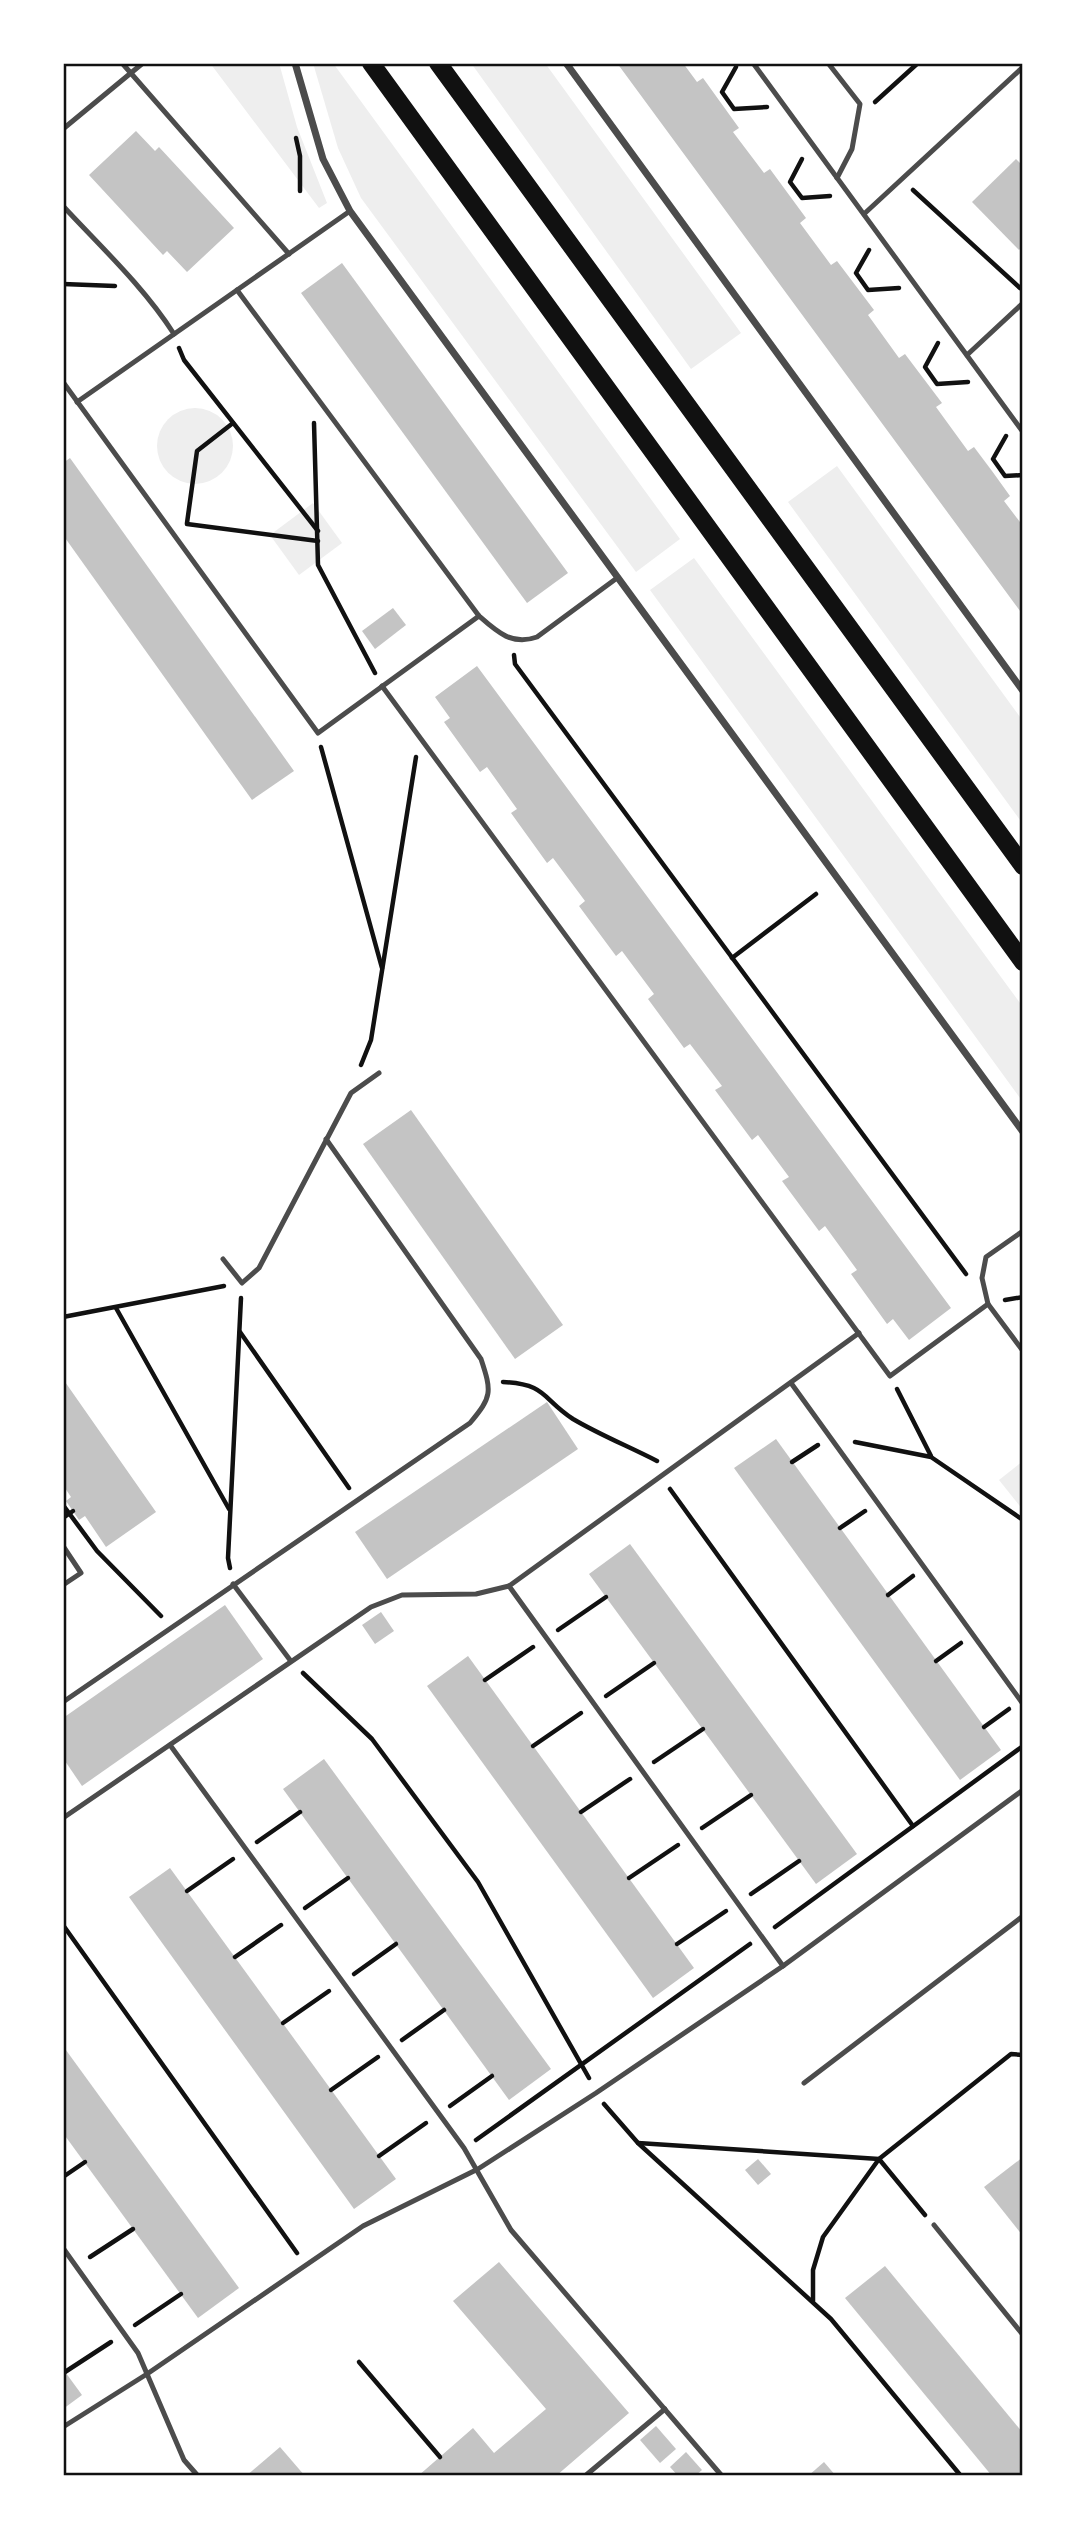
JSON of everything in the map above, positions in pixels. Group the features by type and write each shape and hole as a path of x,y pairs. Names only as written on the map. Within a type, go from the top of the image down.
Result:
{"main road":[{"path":"371,63 1023,962"},
{"path":"438,63 1023,866"}],"street":[{"path":"295,63 323,159 350,211 1023,1132"},
{"path":"566,63 1023,691"}],"lane":[{"path":"122,63 289,254"},
{"path":"63,129 143,63"},
{"path":"753,63 1023,432"},
{"path":"828,63 860,104 852,149 837,178"},
{"path":"864,214 1023,67"},
{"path":"63,206 136,286 174,334"},
{"path":"78,402 350,211"},
{"path":"237,290 479,616 497,632 513,640 526,641 537,637 617,579"},
{"path":"967,355 1023,303"},
{"path":"64,384 318,733 479,616"},
{"path":"382,686 890,1376 988,1304"},
{"path":"223,1258 242,1283 259,1268 351,1093 379,1073"},
{"path":"63,1702 470,1423 488,1402 489,1381 481,1359 326,1139"},
{"path":"1023,1231 986,1257 982,1278 988,1304 1023,1351"},
{"path":"63,1818 371,1607 402,1595 476,1594 509,1586 859,1333"},
{"path":"791,1383 1022,1702"},
{"path":"63,1546 81,1573 63,1585"},
{"path":"233,1584 290,1660"},
{"path":"509,1586 783,1966"},
{"path":"170,1745 464,2148 511,2230 722,2476"},
{"path":"63,2427 146,2374 363,2226 478,2169 596,2093 783,1966 1023,1790"},
{"path":"804,2083 1023,1916"},
{"path":"934,2225 1023,2335"},
{"path":"63,2248 138,2353 184,2460 198,2476"},
{"path":"585,2476 664,2409"}],"path":[{"path":"738,63 722,92 734,109 784,105"},
{"path":"858,116 918,63"},
{"path":"294,129 300,156 300,191"},
{"path":"811,142 790,181 802,198 850,195"},
{"path":"903,180 1023,291"},
{"path":"878,234 856,273 869,290 917,286"},
{"path":"63,284 136,286"},
{"path":"947,327 925,367 937,384 986,380"},
{"path":"174,334 184,360 318,531"},
{"path":"313,393 318,565 382,686"},
{"path":"1015,420 993,459 1005,476 1023,475"},
{"path":"187,524 197,451 233,423"},
{"path":"164,521 318,541"},
{"path":"513,640 515,664 988,1304"},
{"path":"318,733 382,970"},
{"path":"351,1093 371,1040 419,736"},
{"path":"732,958 816,894"},
{"path":"63,1317 242,1283 228,1558 233,1584"},
{"path":"116,1308 230,1511"},
{"path":"240,1332 357,1500"},
{"path":"890,1376 931,1457"},
{"path":"489,1381 522,1383 541,1391 572,1418 657,1461 668,1471"},
{"path":"792,1462 830,1437 931,1457 1023,1520"},
{"path":"661,1477 914,1826"},
{"path":"840,1528 877,1502"},
{"path":"63,1505 71,1512 97,1551 171,1627"},
{"path":"63,1518 71,1512"},
{"path":"888,1595 925,1568"},
{"path":"936,1661 973,1634"},
{"path":"290,1660 372,1739 478,1882 596,2093 612,2115 638,2143 831,2319 961,2476"},
{"path":"984,1727 1022,1702"},
{"path":"464,2148 1023,1746"},
{"path":"63,1925 306,2265"},
{"path":"813,2302 813,2270 823,2237 879,2159 1011,2054 1023,2055"},
{"path":"638,2143 879,2159 934,2225"},
{"path":"63,2177 85,2162"},
{"path":"76,2267 133,2229"},
{"path":"359,2362 440,2457"}],"shaded area":[{"path":"210,63 279,63 297,127 327,203 319,208"},
{"path":"313,63 333,63 680,539 636,572 361,198 338,148"},
{"path":"471,63 545,63 741,333 691,369"},
{"path":"195,408 210,411 222,419 230,431 233,446 230,461 222,473 210,481 195,484 180,481 168,473 160,461 157,446 160,431 168,419 180,411"},
{"path":"837,466 1023,721 1023,824 788,502"},
{"path":"313,503 342,543 299,575 270,535"},
{"path":"694,558 1023,1007 1023,1102 650,590"},
{"path":"1023,1461 1023,1510 999,1480"}],"building":[{"path":"617,63 683,63 697,82 703,78 739,128 733,132 764,173 770,169 806,218 800,223 831,265 837,261 874,310 868,315 899,358 905,354 942,403 936,407 968,451 974,447 1010,496 1004,501 1023,526 1023,615"},
{"path":"136,131 155,151 159,147 234,228 187,272 167,251 163,255 89,175"},
{"path":"1016,159 1023,166 1023,246 1019,250 972,202"},
{"path":"342,263 568,573 527,603 301,293"},
{"path":"70,458 294,771 252,800 63,535 63,463"},
{"path":"393,608 406,625 375,649 362,631"},
{"path":"477,666 951,1308 909,1340 893,1319 887,1324 851,1274 857,1270 825,1226 819,1231 782,1181 789,1177 758,1135 752,1140 715,1090 722,1086 690,1044 684,1048 648,999 654,994 622,951 616,956 579,906 585,901 553,858 547,863 511,813 517,809 487,767 480,772 444,722 450,718 435,697"},
{"path":"411,1110 563,1325 515,1359 363,1144"},
{"path":"63,1379 156,1512 106,1547 85,1516 79,1520 66,1501 71,1497 63,1485"},
{"path":"547,1402 578,1449 387,1579 355,1532"},
{"path":"776,1439 1001,1750 960,1780 734,1468"},
{"path":"630,1544 857,1854 816,1884 589,1574"},
{"path":"225,1605 263,1659 82,1786 63,1758 63,1718"},
{"path":"381,1612 394,1631 375,1644 362,1625"},
{"path":"468,1656 694,1968 653,1998 427,1686"},
{"path":"324,1759 551,2069 509,2100 283,1789"},
{"path":"170,1868 396,2179 354,2209 129,1897"},
{"path":"63,2046 239,2288 198,2318 63,2133"},
{"path":"1023,2157 1023,2236 984,2187"},
{"path":"758,2159 771,2174 758,2185 745,2170"},
{"path":"499,2262 629,2413 556,2476 418,2476 473,2428 494,2453 546,2409 453,2301"},
{"path":"885,2266 1023,2433 1023,2476 992,2476 845,2298"},
{"path":"63,2369 82,2395 63,2409"},
{"path":"656,2426 676,2449 660,2463 640,2440"},
{"path":"280,2447 305,2476 246,2476"},
{"path":"686,2452 702,2470 695,2476 678,2476 670,2467"},
{"path":"824,2462 836,2476 808,2476"}]}
